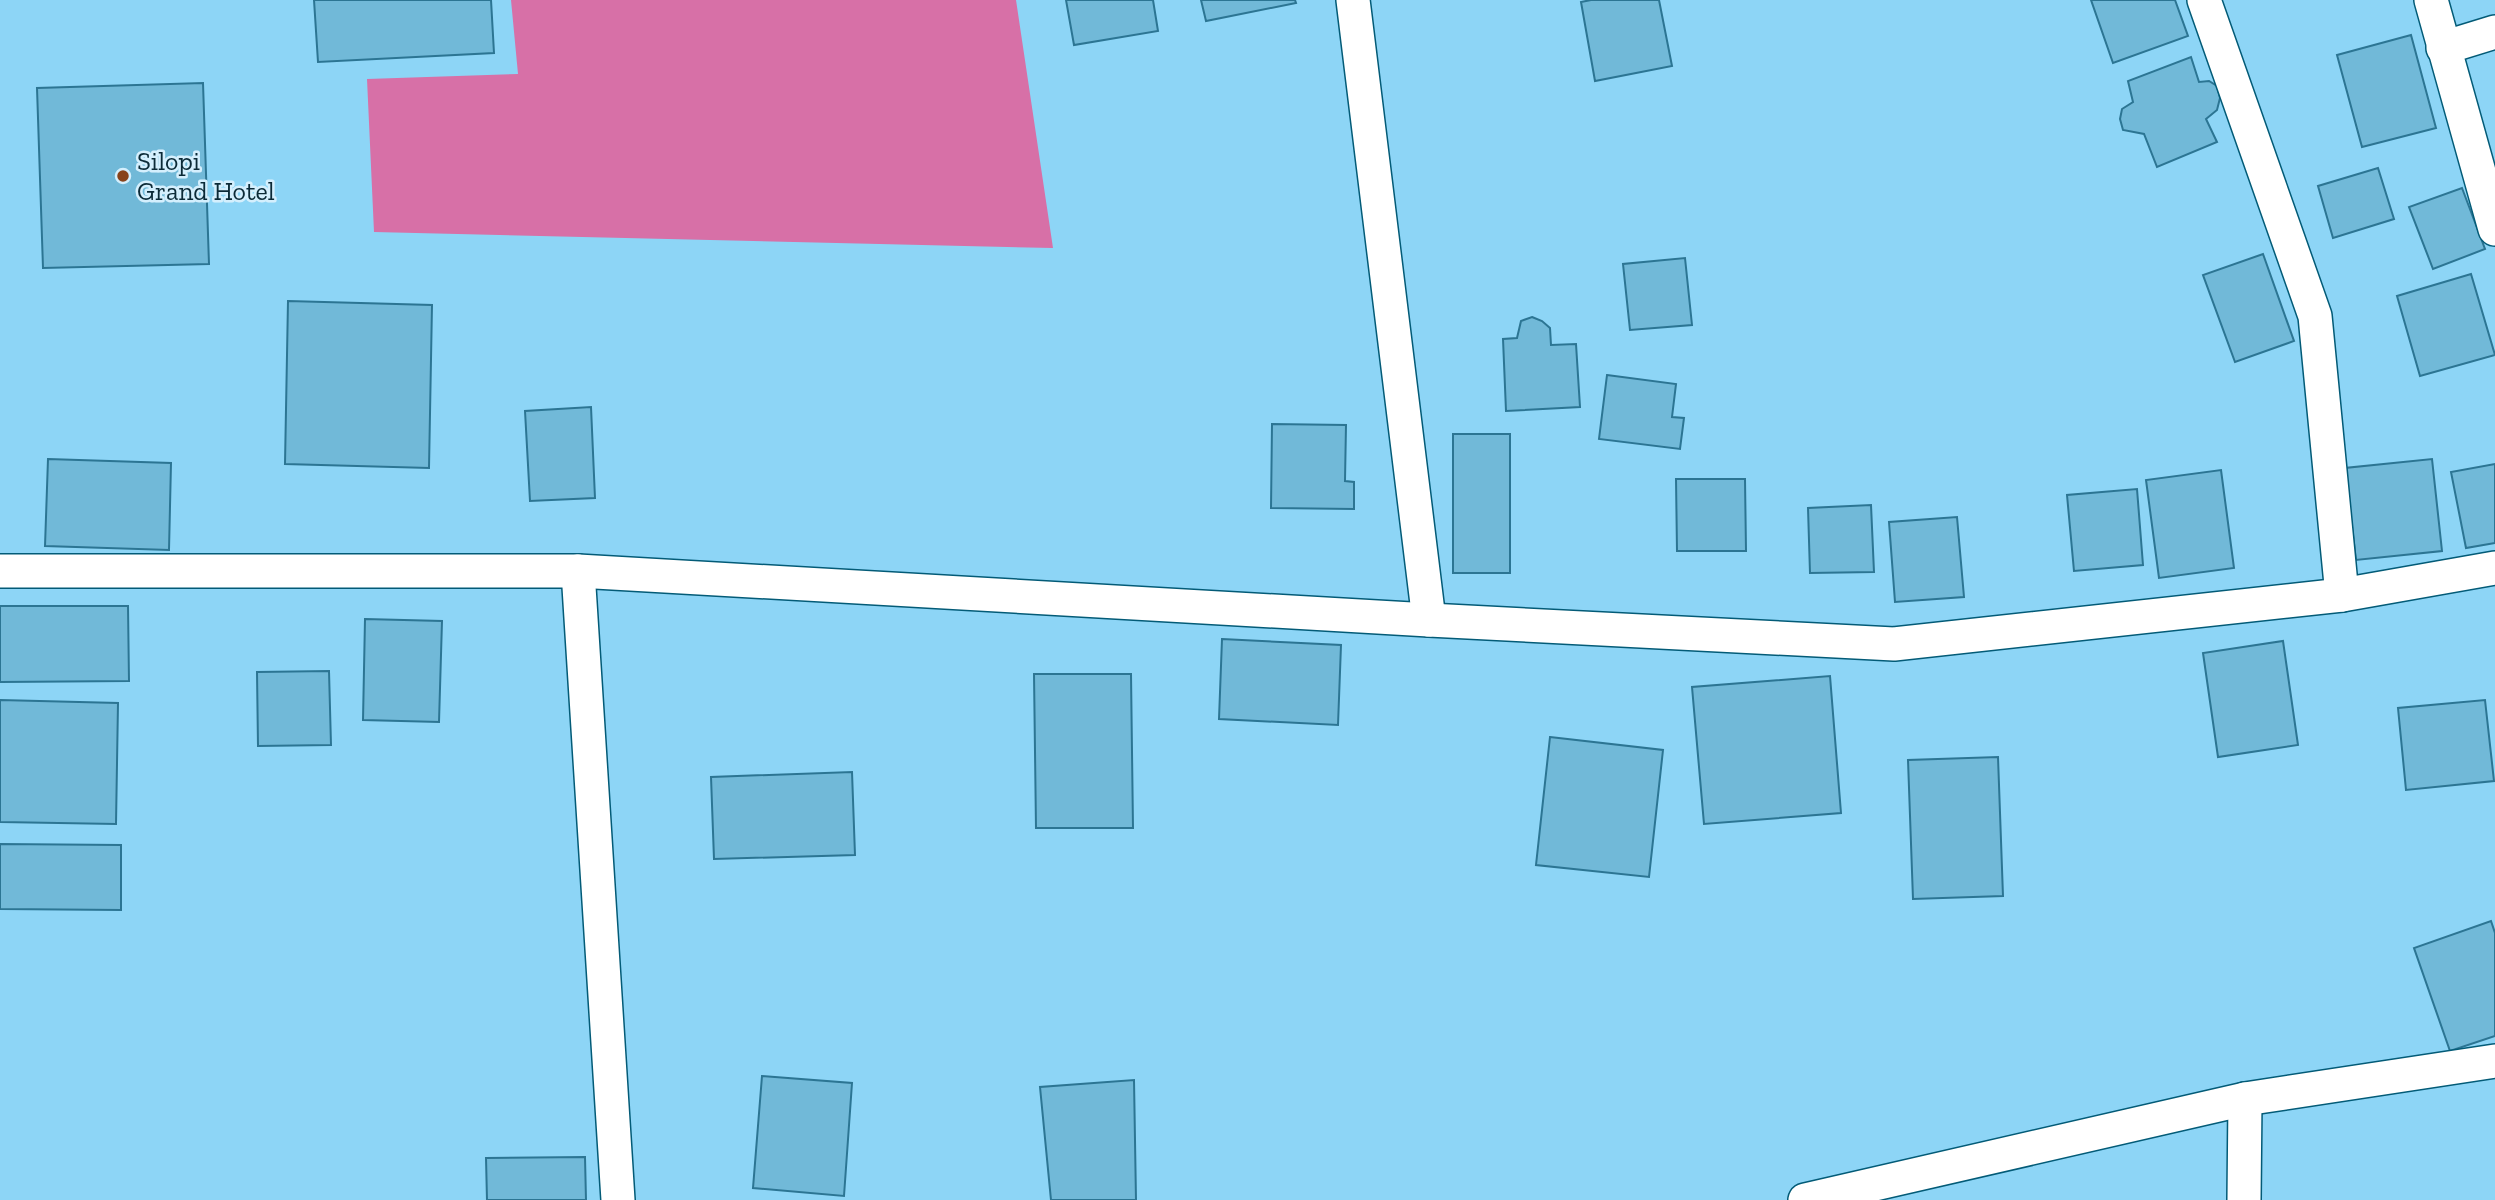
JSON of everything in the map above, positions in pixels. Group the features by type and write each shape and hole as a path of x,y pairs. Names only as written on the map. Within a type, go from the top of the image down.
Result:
{"street":[{"path":"1353,0 1429,620"},
{"path":"2204,0 2315,316 2342,595"},
{"path":"2431,0 2495,229"},
{"path":"2443,48 2495,32"},
{"path":"0,570 578,571 1894,644 2342,595 2495,568"},
{"path":"578,571 618,1200"},
{"path":"1804,1200 2245,1099 2495,1061"},
{"path":"2244,1200 2245,1099"}],"shaded area":[{"path":"511,0 1016,0 1053,248 374,232 367,79 518,74"}],"building":[{"path":"314,0 491,0 494,53 318,62"},
{"path":"1066,0 1153,0 1158,31 1074,45"},
{"path":"1201,0 1295,0 1296,3 1206,21"},
{"path":"1659,0 1672,66 1595,81 1581,2"},
{"path":"2091,0 2175,0 2188,36 2113,63"},
{"path":"2411,35 2436,128 2362,147 2337,55"},
{"path":"2191,57 2199,82 2209,81 2217,86 2220,98 2217,110 2206,119 2217,142 2157,167 2144,134 2123,130 2120,119 2122,109 2133,102 2128,81"},
{"name":"Silopi Grand Hotel","path":"203,83 209,264 43,268 37,88"},
{"path":"2378,168 2394,219 2333,238 2318,186"},
{"path":"2462,188 2485,249 2433,269 2409,207"},
{"path":"2263,254 2294,341 2235,362 2203,275"},
{"path":"1685,258 1692,325 1630,330 1623,264"},
{"path":"2471,274 2495,355 2420,376 2397,296"},
{"path":"288,301 432,305 429,468 285,464"},
{"path":"1532,317 1550,328 1551,345 1576,344 1580,407 1506,411 1503,339 1517,338 1521,321"},
{"path":"1607,375 1676,384 1672,417 1684,418 1680,449 1599,439"},
{"path":"591,407 595,498 530,501 525,411"},
{"path":"1272,424 1346,425 1345,481 1354,482 1354,509 1271,508"},
{"path":"1453,434 1510,434 1510,573 1453,573"},
{"path":"48,459 171,463 169,550 45,546"},
{"path":"2432,459 2442,551 2356,560 2345,468"},
{"path":"2495,464 2495,543 2466,548 2451,472"},
{"path":"2221,470 2234,568 2159,578 2146,480"},
{"path":"1676,479 1745,479 1746,551 1677,551"},
{"path":"2137,489 2143,565 2074,571 2067,495"},
{"path":"1871,505 1874,572 1810,573 1808,508"},
{"path":"1957,517 1964,597 1895,602 1889,522"},
{"path":"0,606 128,606 129,681 0,682"},
{"path":"365,619 442,621 439,722 363,720"},
{"path":"1222,639 1341,645 1338,725 1219,719"},
{"path":"2283,641 2298,745 2218,757 2203,653"},
{"path":"329,671 331,745 258,746 257,672"},
{"path":"1034,674 1131,674 1133,828 1036,828"},
{"path":"1830,676 1841,813 1704,824 1692,687"},
{"path":"0,700 118,703 116,824 0,822"},
{"path":"2485,700 2494,781 2406,790 2398,708"},
{"path":"1550,737 1663,750 1649,877 1536,865"},
{"path":"1998,757 2003,896 1913,899 1908,760"},
{"path":"852,772 855,855 714,859 711,777"},
{"path":"0,844 121,845 121,910 0,909"},
{"path":"2491,921 2495,933 2495,1036 2450,1051 2414,948"},
{"path":"762,1076 852,1083 844,1196 753,1188"},
{"path":"1134,1080 1136,1200 1051,1200 1040,1087"},
{"path":"585,1157 586,1200 487,1200 486,1158"}],"place":[{"name":"Silopi Grand Hotel","path":"123,176"}]}
